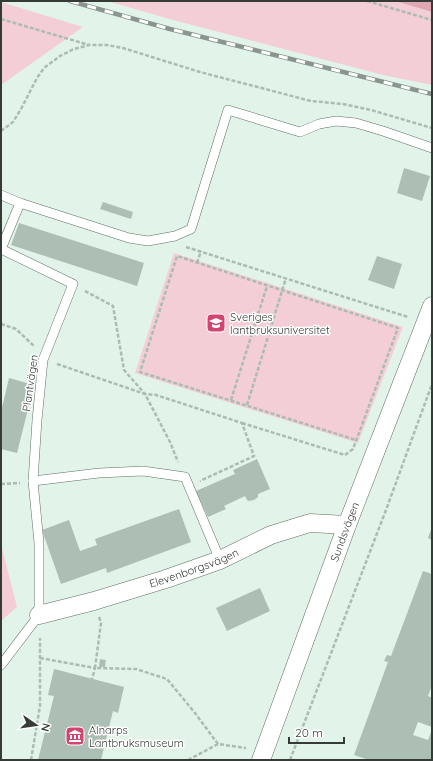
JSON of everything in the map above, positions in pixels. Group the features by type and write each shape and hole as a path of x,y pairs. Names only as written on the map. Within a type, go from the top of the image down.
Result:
{"street":[{"name":"Sundsvägen","path":"263,756 347,525 432,306"},
{"name":"Elevenborgsvägen","path":"39,615 94,601 166,579 220,560 271,535 310,523 347,525"}],"lane":[{"path":"1,195 20,203 129,238 148,241 175,236 191,228 228,110 300,132 319,124 336,121 356,123 432,148"},
{"path":"20,203 1,249 73,284"},
{"name":"Plantvägen","path":"39,615 39,543 33,481 37,420 44,360 73,284"},
{"path":"33,481 99,473 143,470 185,477 220,560"},
{"path":"1,665 39,615"}],"path":[{"path":"367,1 432,20"},
{"path":"1,19 89,45 123,48 200,72 303,99 343,104 371,110 432,128"},
{"path":"1,132 13,122 44,68 60,56 74,49 89,45"},
{"path":"175,236 180,245 426,322"},
{"path":"197,263 201,251"},
{"path":"1,324 16,329 37,349 44,360 144,394 156,395 345,455 352,449 356,440 398,328 283,290 177,256 140,372 356,440"},
{"path":"247,406 286,278"},
{"path":"73,284 113,306 124,370 144,394 170,442 185,477"},
{"path":"231,400 267,286"},
{"path":"290,760 432,384"},
{"path":"189,486 254,456 242,423"},
{"path":"1,484 33,481"},
{"path":"92,679 95,668 101,623 94,601"},
{"path":"31,760 40,706 39,615"},
{"path":"40,658 95,668 136,668 167,678 218,744 263,756"},
{"path":"188,760 218,744"}],"shaded area":[{"path":"107,1 395,1 432,12 432,85 383,75 173,20"},
{"path":"395,1 432,1 432,12"},
{"path":"1,2 83,27 1,85"},
{"path":"174,253 403,327 358,443 135,373"},
{"path":"1,544 17,607 1,621"}],"building":[{"path":"404,168 430,176 422,201 397,193"},
{"path":"103,202 133,212 131,219 100,209"},
{"path":"19,223 144,263 137,286 11,245"},
{"path":"377,256 402,264 394,289 368,280"},
{"path":"9,378 34,385 17,453 1,449 1,412"},
{"path":"257,459 270,489 258,494 258,497 254,500 249,501 245,496 224,506 226,509 208,517 196,491 235,474 233,470"},
{"path":"179,509 191,542 107,573 106,568 61,584 42,530 69,520 80,551 97,545 95,539"},
{"path":"432,527 432,540 428,538"},
{"path":"423,571 432,574 432,685 428,696 432,698 432,727 418,722 413,735 428,740 432,730 432,760 366,760 354,755 388,662 384,661 387,655 391,656"},
{"path":"260,588 270,611 227,631 216,608"},
{"path":"100,659 106,660 105,667 99,667"},
{"name":"Alnarps Lantbruksmuseum","path":"54,669 124,687 118,713 113,711 101,760 38,760 54,696 48,695"}],"railway":[{"path":"70,1 170,29 432,94"}],"place":[{"name":"Sveriges lantbruksuniversitet","path":"216,323"},
{"name":"Alnarps Lantbruksmuseum","path":"75,736"}]}
